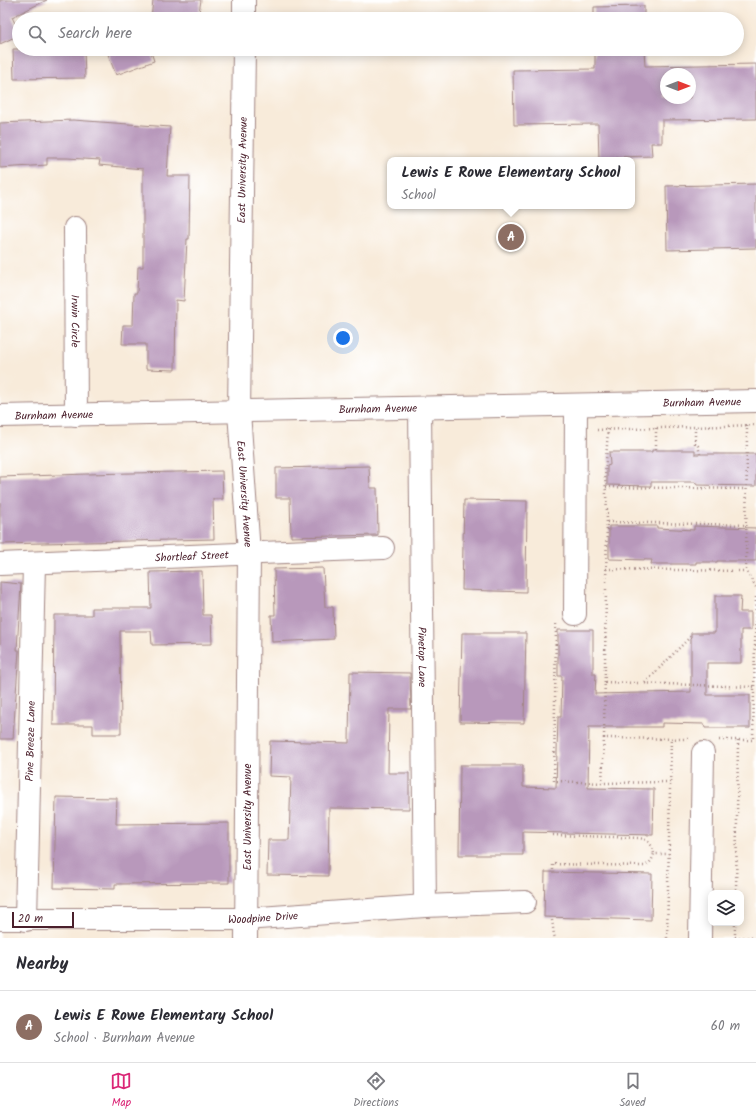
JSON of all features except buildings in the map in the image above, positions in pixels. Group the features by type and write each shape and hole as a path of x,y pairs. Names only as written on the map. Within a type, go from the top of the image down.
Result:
{"street":[{"path":"244,0 244,12"},
{"name":"East University Avenue","path":"244,56 239,412 248,553 246,928"},
{"name":"Irwin Circle","path":"75,228 76,415"},
{"name":"Burnham Avenue","path":"0,416 756,401"},
{"path":"575,614 576,405"},
{"name":"Pinetop Lane","path":"420,408 426,906"},
{"name":"Shortleaf Street","path":"0,564 383,548"},
{"name":"Pine Breeze Lane","path":"26,920 34,563"},
{"path":"700,938 704,744"},
{"name":"Woodpine Drive","path":"0,919 246,928 426,906 525,902"}],"path":[{"path":"747,425 746,571 756,587"},
{"path":"576,429 756,425"},
{"path":"695,427 695,444 698,446 700,454"},
{"path":"656,428 656,450"},
{"path":"602,783 605,682 606,486 608,429"},
{"path":"606,486 746,489"},
{"path":"607,522 746,525"},
{"path":"606,569 746,571"},
{"path":"604,738 671,738 704,744 738,740 753,740 756,595"},
{"path":"575,614 556,624 554,781 602,783 670,782"},
{"path":"645,683 691,636"},
{"path":"605,682 754,686"},
{"path":"667,938 671,738"},
{"path":"736,890 738,740"},
{"path":"553,835 640,838 648,841 652,846 654,854 649,864 644,866 553,864 553,870"},
{"path":"654,854 668,854"},
{"path":"552,920 555,938"},
{"path":"735,926 735,938 756,938"}],"place":[{"name":"Lewis E Rowe Elementary School","path":"511,237"}]}
